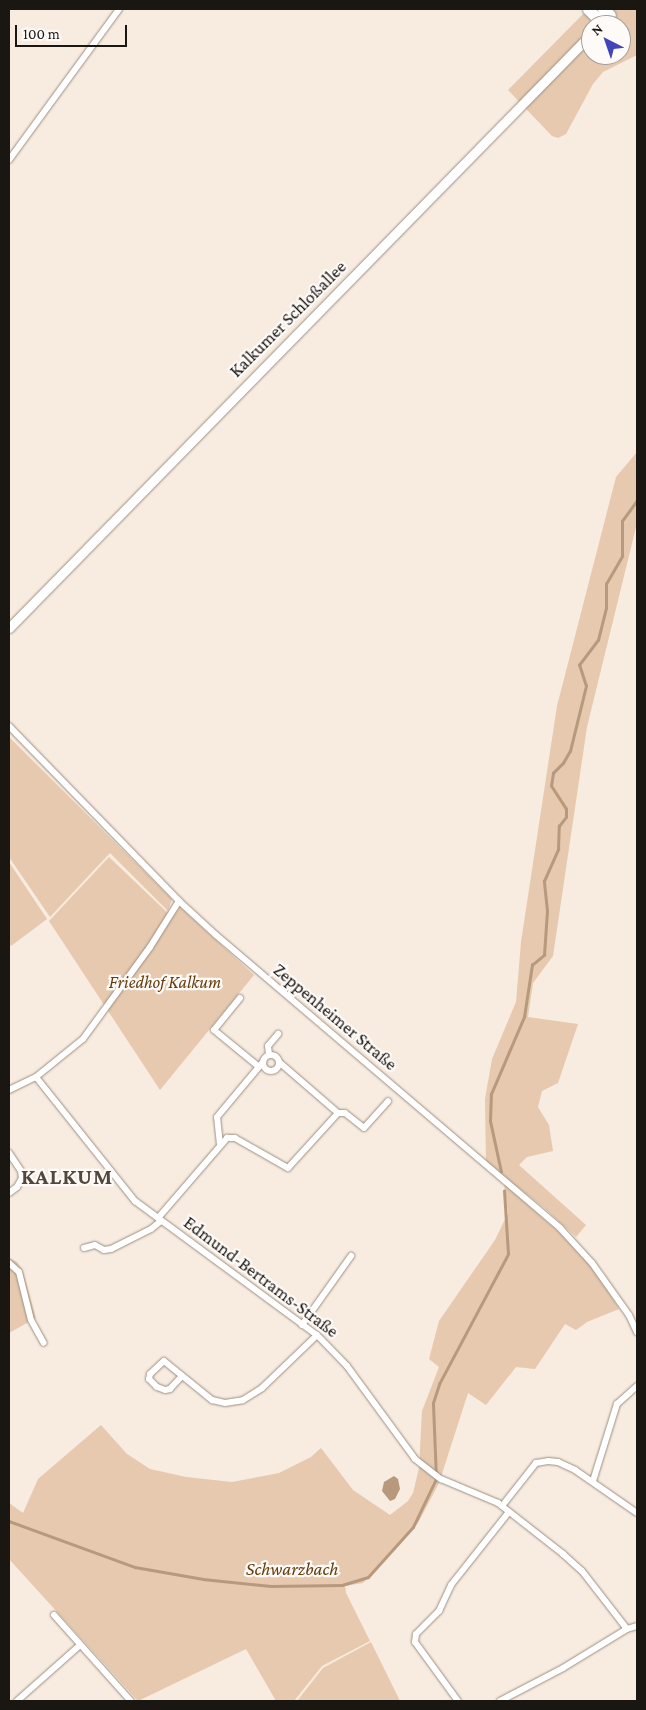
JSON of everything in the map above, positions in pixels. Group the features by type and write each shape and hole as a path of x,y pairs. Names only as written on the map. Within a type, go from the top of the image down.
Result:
{"highway":[{"path":"588,9 603,15"}],"main road":[{"name":"Kalkumer Schloßallee","path":"9,628 581,44"}],"street":[{"path":"9,160 119,9"},
{"name":"Zeppenheimer Straße","path":"9,726 179,901 254,969 487,1165 580,1248 616,1296 637,1332"},
{"path":"9,1090 36,1077 83,1039 97,1022 179,901"},
{"path":"240,998 214,1030 270,1070 276,1069 279,1062"},
{"path":"220,1145 217,1116 269,1055 268,1046 278,1034"},
{"path":"269,1055 276,1056 279,1062 338,1113 345,1113 364,1128 388,1101"},
{"name":"Edmund-Bertrams-Straße","path":"36,1077 135,1201 317,1335 347,1366 415,1459 441,1479 502,1506 508,1513 582,1571 627,1629"},
{"path":"84,1248 95,1245 104,1250 111,1249 151,1229 227,1138 235,1138 288,1168 338,1113"},
{"path":"9,1153 21,1172 22,1178 17,1187 9,1193"},
{"path":"302,1325 351,1256"},
{"path":"9,1264 19,1272 31,1320 44,1343"},
{"path":"182,1376 170,1389 165,1390 157,1387 149,1378 150,1374 164,1361 212,1400 225,1403 243,1400 262,1388 317,1335"},
{"path":"593,1481 617,1404 637,1386"},
{"path":"502,1506 536,1463 542,1461 558,1462 593,1481 637,1513"},
{"path":"458,1701 415,1642 416,1634 439,1611 451,1585 508,1513"},
{"path":"54,1616 127,1700"},
{"path":"500,1701 571,1663 627,1629 637,1626"},
{"path":"17,1701 80,1645"}],"green space":[{"path":"588,9 637,9 637,55 631,58 631,15 582,15"},
{"path":"581,16 581,65 617,65 603,72 593,84 566,134 558,138 552,136 508,90"},
{"path":"637,452 637,523 587,727 553,956 533,983 528,1017 578,1024 558,1083 542,1091 538,1107 549,1125 553,1151 527,1157 519,1165 586,1225 576,1237 543,1207 486,1163 485,1099 492,1059 516,1002 521,942 557,706 616,477"},
{"path":"9,737 172,899 168,911 110,853 50,917 9,857"},
{"name":"Friedhof Kalkum","path":"109,857 172,917 180,907 254,975 160,1090 49,921"},
{"path":"9,862 47,919 11,946 9,943"},
{"path":"504,1184 561,1234 598,1274 619,1309 587,1322 576,1330 565,1324 535,1369 516,1367 486,1405 468,1393 439,1483 418,1523 363,1583 345,1586 346,1593 370,1641 322,1666 294,1701 276,1701 246,1649 138,1701 9,1559 9,1503 23,1513 38,1479 101,1425 127,1454 150,1469 186,1477 232,1482 279,1473 311,1457 321,1448 353,1490 390,1515 408,1501 413,1493 419,1468 422,1411 439,1367 429,1359 439,1321 495,1240 508,1213"},
{"path":"9,1258 17,1262 22,1269 36,1318 9,1333"},
{"path":"371,1642 400,1701 297,1701 323,1668"}],"shaded area":[{"path":"394,1476 398,1479 400,1489 395,1499 390,1501 382,1491 384,1482"}],"waterway":[{"name":"Schwarzbach","path":"501,1172 490,1121 491,1094 524,1017 532,965 544,955 547,911 544,881 558,849 559,826 566,817 566,809 551,786 553,773 563,763 570,751 586,686 579,665 598,640 606,608 606,584 622,556 622,521 637,500"},
{"name":"Schwarzbach","path":"9,1521 135,1567 203,1579 271,1586 342,1585 368,1577 413,1527 436,1479 433,1403 439,1384 508,1254 504,1191"}],"district":[{"name":"KALKUM","path":"67,1177"}]}
